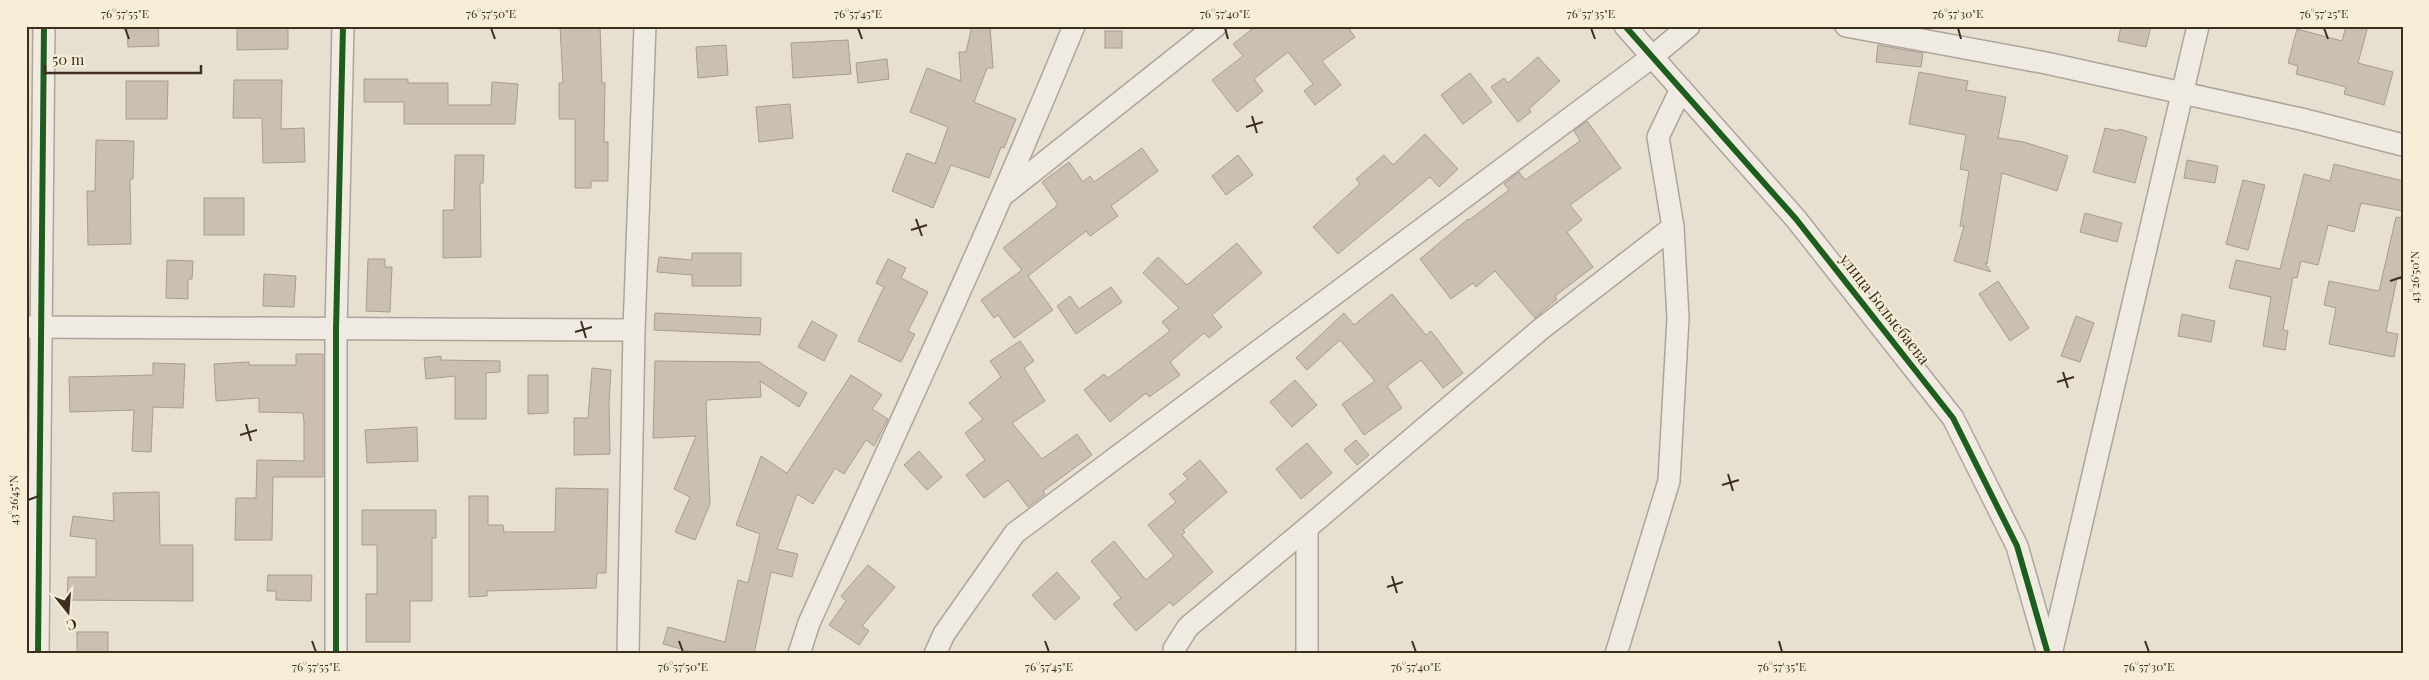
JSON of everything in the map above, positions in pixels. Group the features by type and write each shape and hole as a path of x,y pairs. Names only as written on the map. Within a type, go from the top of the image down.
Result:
{"street":[{"path":"38,654 34,327 44,26"},
{"path":"336,654 336,330 342,26"},
{"path":"628,654 634,330 645,26"},
{"path":"799,654 814,614 924,376 1004,194 1074,26"},
{"path":"1004,194 1216,26"},
{"name":"улица Болысбаева","path":"1625,26 1796,219 1953,418 2017,546 2050,654"},
{"path":"936,654 944,634 1015,533 1652,57 1689,26"},
{"path":"1846,26 1890,31 2046,63 2301,119 2403,145"},
{"path":"2050,654 2198,26"},
{"path":"1616,654 1669,481 1678,318 1673,227 1658,137 1681,89"},
{"path":"1174,654 1174,649 1188,627 1541,329 1673,227"},
{"path":"34,327 634,330"},
{"path":"1307,528 1307,654"}],"building":[{"path":"127,26 158,26 159,46 128,47"},
{"path":"237,26 288,26 288,49 237,50"},
{"path":"560,26 600,26 602,83 605,83 604,142 608,142 608,181 591,181 591,188 575,188 575,119 559,119 559,83 563,83"},
{"path":"972,26 990,26 993,68 987,68 974,102 1016,119 1004,148 1001,147 989,178 951,165 933,208 892,191 907,153 935,164 948,127 910,112 927,68 961,81 959,52 966,52"},
{"path":"1256,26 1347,26 1355,37 1322,61 1341,85 1315,105 1304,91 1313,84 1288,52 1254,79 1263,91 1237,112 1212,80 1243,56 1233,44"},
{"path":"2121,26 2151,26 2146,47 2118,41"},
{"path":"2346,26 2368,26 2358,63 2393,72 2384,105 2344,94 2346,87 2296,74 2298,66 2288,63 2297,29 2342,41"},
{"path":"1105,31 1122,31 1122,48 1105,48"},
{"path":"848,40 851,74 793,78 791,43"},
{"path":"726,45 728,75 698,78 696,47"},
{"path":"1878,45 1923,53 1921,67 1876,62"},
{"path":"1538,57 1560,81 1529,109 1531,112 1518,122 1491,87 1504,78 1508,83"},
{"path":"887,59 889,79 858,83 856,63"},
{"path":"1919,72 1968,81 1966,90 2006,97 1998,138 2024,142 2068,156 2057,191 2002,173 1987,264 1985,263 1991,272 1954,261 1964,226 1960,226 1969,171 1960,169 1966,135 1909,124"},
{"path":"1470,73 1492,102 1463,124 1441,95"},
{"path":"364,79 408,79 408,83 448,83 448,105 491,105 492,82 518,84 515,124 404,124 404,102 364,102"},
{"path":"234,80 282,80 281,129 304,128 305,162 263,163 262,118 233,118"},
{"path":"126,81 168,81 167,119 126,119"},
{"path":"790,104 793,138 759,142 756,107"},
{"path":"1587,121 1621,168 1570,205 1582,220 1567,232 1593,267 1555,296 1557,299 1535,318 1495,271 1476,287 1473,283 1451,299 1420,259 1468,219 1509,190 1504,184 1519,172 1525,180 1580,141 1574,131"},
{"path":"2105,128 2118,131 2119,129 2147,137 2135,183 2093,172"},
{"path":"1425,134 1458,169 1439,187 1430,177 1338,254 1313,227 1360,184 1356,179 1384,155 1393,165"},
{"path":"96,140 134,141 133,179 130,179 131,244 88,245 87,191 95,191"},
{"path":"1142,148 1158,171 1111,206 1118,216 1090,236 1086,231 1028,276 1053,310 1014,338 998,315 994,318 981,300 1022,270 1003,248 1058,205 1042,182 1069,162 1083,182 1090,176 1094,182"},
{"path":"455,155 484,155 483,183 480,183 481,257 443,258 443,210 454,210"},
{"path":"1238,155 1253,175 1226,195 1212,176"},
{"path":"2187,160 2218,166 2215,183 2184,178"},
{"path":"2334,164 2403,181 2403,211 2361,203 2354,232 2328,225 2318,265 2301,261 2297,278 2293,277 2283,330 2288,331 2285,350 2263,346 2271,297 2229,288 2236,260 2280,269 2304,174 2330,181"},
{"path":"2243,180 2265,185 2248,250 2226,244"},
{"path":"204,198 244,198 244,235 204,235"},
{"path":"2085,213 2122,223 2117,242 2080,232"},
{"path":"2396,217 2403,218 2403,280 2397,278 2386,332 2398,334 2394,357 2329,344 2336,308 2324,305 2329,281 2379,291"},
{"path":"1237,243 1262,273 1212,315 1222,327 1209,338 1204,333 1170,362 1180,375 1149,397 1146,393 1110,422 1084,390 1104,374 1108,378 1170,331 1162,322 1179,308 1143,273 1158,257 1187,285"},
{"path":"692,253 741,253 741,286 692,286 692,275 657,272 659,257 692,260"},
{"path":"368,259 385,259 385,267 392,267 390,312 366,311"},
{"path":"888,259 906,268 901,278 928,292 908,331 915,334 901,362 858,341 884,287 876,283"},
{"path":"167,260 193,261 192,279 188,279 188,299 166,298"},
{"path":"264,274 296,276 294,307 263,306"},
{"path":"1998,281 2029,328 2010,341 1979,294"},
{"path":"1111,287 1122,302 1076,334 1057,306 1070,296 1079,309"},
{"path":"1392,294 1426,335 1431,331 1463,373 1443,388 1421,360 1387,386 1402,408 1364,435 1342,404 1375,381 1340,340 1307,370 1296,358 1344,313 1354,325"},
{"path":"655,313 761,318 760,335 654,330"},
{"path":"2182,314 2215,321 2211,342 2178,336"},
{"path":"2076,316 2094,323 2080,362 2061,356"},
{"path":"812,321 837,335 824,361 798,347"},
{"path":"1020,341 1034,361 1024,368 1045,401 1012,423 1042,459 1077,434 1092,455 1043,491 1045,494 1028,507 1008,480 984,498 966,475 985,460 965,433 983,419 969,403 1001,377 990,361"},
{"path":"296,354 323,354 323,477 273,477 272,540 235,540 236,498 256,498 257,460 304,461 303,413 259,412 259,398 216,401 214,364 249,362 249,365 296,365"},
{"path":"441,356 441,360 500,361 500,372 486,373 486,419 455,419 455,376 426,379 424,358"},
{"path":"655,361 759,362 807,393 799,407 760,381 761,397 707,400 710,504 695,540 675,532 690,497 674,489 696,436 653,438"},
{"path":"153,363 185,364 183,408 153,407 151,452 132,451 134,410 70,412 69,377 153,375"},
{"path":"592,368 611,370 609,402 610,454 574,455 574,418 588,418"},
{"path":"528,375 548,375 548,413 528,414"},
{"path":"851,375 882,395 872,409 888,419 874,446 866,440 844,474 835,468 813,504 797,494 777,549 798,554 792,577 771,572 754,654 700,654 663,644 668,627 725,642 738,580 748,583 760,534 736,525 761,456 787,473"},
{"path":"1295,380 1317,405 1292,427 1270,402"},
{"path":"417,427 418,461 367,463 365,430"},
{"path":"1356,440 1369,455 1357,465 1344,450"},
{"path":"1307,443 1332,473 1301,499 1276,469"},
{"path":"919,451 942,477 927,490 904,465"},
{"path":"1200,460 1227,492 1183,530 1185,532 1182,535 1213,572 1173,606 1170,602 1136,631 1113,604 1121,598 1091,561 1114,541 1146,580 1174,556 1148,525 1176,502 1169,494 1188,479 1183,474"},
{"path":"556,488 608,489 606,573 597,573 596,588 487,591 487,596 469,597 469,496 488,496 488,525 503,525 504,532 555,532"},
{"path":"159,492 160,545 193,545 193,601 67,600 68,577 96,577 96,539 70,536 73,516 114,521 113,493"},
{"path":"362,510 436,510 436,538 432,538 432,601 410,601 410,642 366,642 366,594 377,594 377,545 362,545"},
{"path":"868,565 895,587 862,626 869,631 859,645 829,625 846,601 841,596"},
{"path":"1057,572 1080,598 1055,620 1032,595"},
{"path":"268,575 312,575 311,601 276,600 276,591 267,591"},
{"path":"77,632 108,632 108,654 77,654"}],"cycle path":[{"path":"38,654 44,26"},
{"path":"336,654 336,330 343,26"},
{"path":"1625,26 1796,219 1953,418 2017,546 2048,654"}]}
